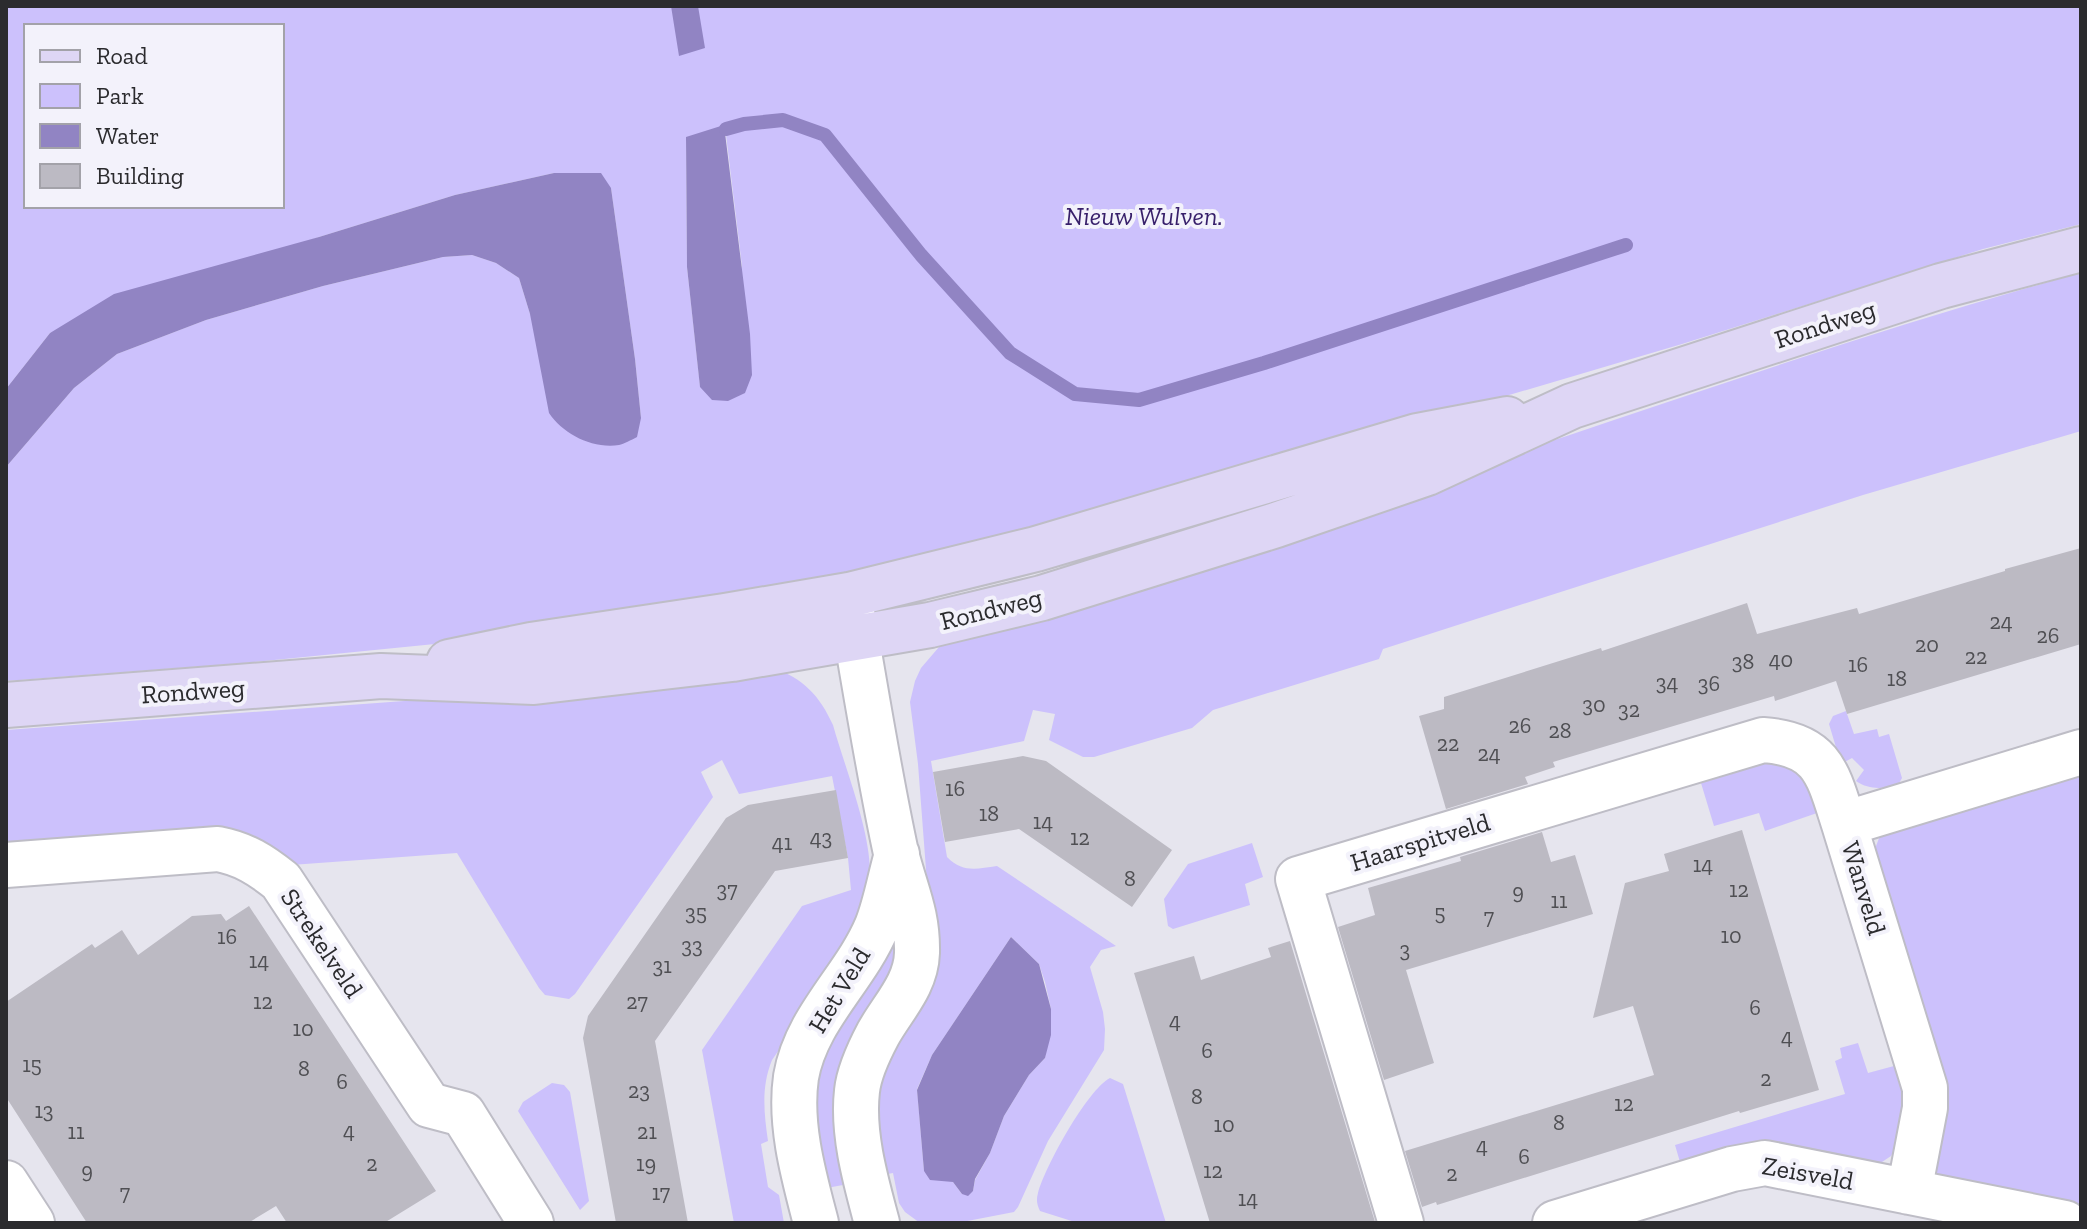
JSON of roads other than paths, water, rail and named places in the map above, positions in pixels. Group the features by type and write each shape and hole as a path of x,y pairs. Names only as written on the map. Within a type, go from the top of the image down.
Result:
{"main road":[{"name":"Rondweg","path":"6,705 381,676 534,682 732,659 930,625 1042,598 1276,525 1427,473 1572,406 1941,286 2081,249"},
{"name":"Rondweg","path":"381,676 531,645 849,595 1036,549 1417,436 1572,406"}],"street":[{"name":"Het Veld","path":"849,595 897,854 917,923 917,957 912,981 878,1034 865,1062 857,1091 858,1130 877,1223"},
{"name":"Haarspitveld","path":"1401,1223 1298,879 1763,740 1802,748 1817,761 1828,777 1844,824"},
{"name":"Wanveld","path":"1909,1192 1925,1108 1925,1088 1844,824 2081,752"},
{"name":"Strekelveld","path":"6,865 218,849 240,853 261,865 281,881 429,1105 463,1114 531,1223"},
{"name":"Het Veld","path":"816,1223 796,1131 796,1077 803,1052 821,1014 877,926 897,854"},
{"name":"Zeisveld","path":"1555,1223 1750,1164 1765,1163 2065,1223"},
{"path":"6,1183 32,1223"}],"water":[{"path":"671,6 698,6 705,48 679,56"},
{"path":"724,125 750,334 752,375 745,393 728,401 712,400 700,387 687,267 686,137"},
{"path":"554,173 601,173 611,188 635,359 641,418 637,437 619,445 599,445 579,438 555,421 549,413 530,314 519,278 496,263 472,255 443,257 323,286 206,320 117,354 74,388 6,467 6,389 50,333 114,294 319,237 455,195"},
{"path":"1011,937 1039,964 1051,1009 1051,1035 1045,1058 1029,1075 1004,1116 990,1153 975,1179 973,1191 968,1196 962,1194 953,1182 930,1180 924,1171 917,1090 932,1055"}],"waterway":[{"path":"726,129 783,120 825,135 921,255 1010,353 1075,394 1139,400 1264,363 1626,245"}],"park label":[{"name":"Nieuw Wulven.","path":"1144,216"}]}
